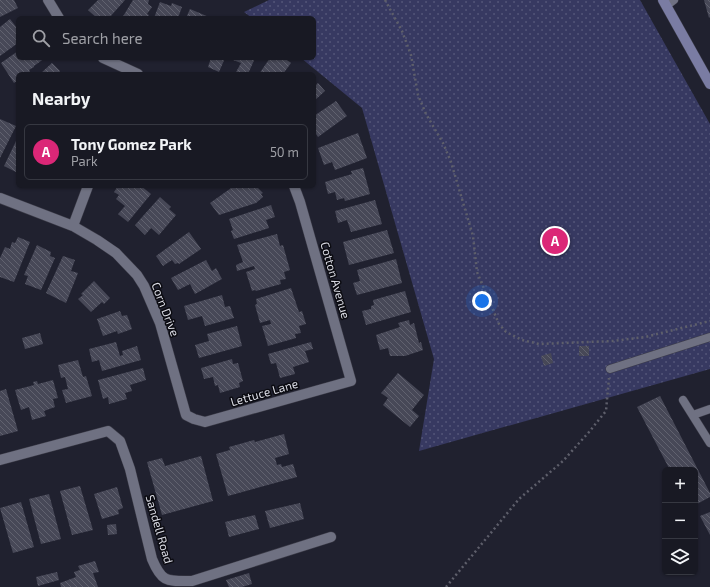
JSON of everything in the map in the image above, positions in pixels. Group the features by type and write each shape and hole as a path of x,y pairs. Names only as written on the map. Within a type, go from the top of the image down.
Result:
{"street":[{"path":"48,0 58,16"},
{"path":"668,2 710,84"},
{"path":"107,60 132,72"},
{"path":"73,226 87,188"},
{"name":"Cotton Avenue","path":"295,188 351,381"},
{"name":"Corn Drive","path":"0,198 73,226 97,240 116,254 137,275 144,286 160,323 186,415"},
{"name":"Lettuce Lane","path":"186,415 204,422 351,381"},
{"name":"Sandell Road","path":"0,460 108,431 120,441 123,448 130,470 152,559 158,572 169,581 192,581 331,537"}],"lane":[{"path":"610,369 710,337"},
{"path":"683,400 710,443"},
{"path":"693,415 710,409"}],"path":[{"path":"385,0 402,31 411,55 418,96 426,114 443,143 451,162 473,236 477,272 499,324 506,332 522,340 539,344 605,341 645,337 710,322"},
{"path":"446,587 519,499 563,461 606,411 610,369"}],"shaded area":[{"path":"269,0 640,0 710,124 710,369 419,451 434,359 362,108 303,60 316,60 316,16 249,16 244,12"}],"building":[{"path":"0,0 14,0 18,8 0,17"},
{"path":"98,0 125,0 111,16 95,16 88,10"},
{"path":"133,0 149,0 148,4 152,7 147,14 148,16 123,16"},
{"path":"704,0 710,0 709,18"},
{"path":"160,2 171,6 172,3 182,7 179,16 155,16"},
{"path":"190,9 207,16 187,16"},
{"path":"10,19 16,27 16,44 0,56 0,27"},
{"path":"16,52 16,60 42,60 29,70 29,72 16,72 16,82 14,83 1,63"},
{"path":"210,60 224,60 219,72 208,67"},
{"path":"233,60 254,60 249,72 236,72 241,63"},
{"path":"269,60 287,60 291,63 284,72 260,72"},
{"path":"52,63 60,71 59,72 42,72"},
{"path":"318,83 325,91 316,99 316,85"},
{"path":"336,101 347,116 318,137 316,134 316,115"},
{"path":"0,119 16,126 0,158"},
{"path":"358,133 367,158 335,170 332,162 324,165 318,148"},
{"path":"16,141 16,172 4,166"},
{"path":"363,168 370,194 345,201 344,198 337,200 335,192 328,194 325,182 352,174 351,171"},
{"path":"117,188 144,188 151,194 128,222 118,214 125,206 116,199 119,195 114,192"},
{"path":"231,188 258,188 263,193 261,194 263,197 256,203 219,215 210,203"},
{"path":"160,197 171,207 169,209 176,215 159,235 151,228 145,235 135,225"},
{"path":"375,200 382,224 351,232 347,220 338,223 335,211"},
{"path":"271,205 275,217 266,220 269,228 234,239 231,231 233,230 229,219"},
{"path":"387,230 394,253 349,265 343,242"},
{"path":"189,232 201,249 179,264 175,264 172,260 163,266 156,256"},
{"path":"277,234 280,246 283,245 290,270 284,272 286,279 280,280 281,284 252,291 246,272 255,269 254,266 237,271 236,265 243,262 237,245"},
{"path":"18,237 30,242 14,282 0,277 0,258 5,247 10,249 12,242 15,243"},
{"path":"37,245 51,252 50,256 55,258 41,290 25,284 28,276 24,275"},
{"path":"63,256 75,260 71,271 78,273 66,303 46,293"},
{"path":"396,259 402,283 357,295 353,283 360,281 357,270"},
{"path":"206,260 212,271 216,268 222,279 195,294 190,284 178,290 171,278"},
{"path":"94,281 110,298 104,304 102,302 91,312 78,299"},
{"path":"291,288 299,312 302,311 306,324 299,326 301,333 295,334 296,338 268,346 262,326 271,324 270,320 260,323 255,305 257,304 256,299"},
{"path":"405,291 411,312 366,325 362,311 371,309 371,306 374,305 373,300"},
{"path":"222,295 225,307 230,306 234,318 205,326 202,316 188,320 184,306"},
{"path":"120,311 122,316 127,315 132,329 118,334 117,331 103,336 97,319"},
{"path":"409,320 410,325 414,323 419,343 421,342 423,350 405,356 390,356 388,348 380,350 376,335 400,327 398,323"},
{"path":"237,326 242,346 199,358 195,345 209,341 207,334"},
{"path":"40,333 43,344 25,349 22,338"},
{"path":"116,342 120,356 123,355 122,351 137,346 141,360 102,371 99,360 92,362 89,349"},
{"path":"311,342 313,349 305,351 309,362 293,367 295,374 280,378 276,363 271,364 268,354"},
{"path":"579,346 589,346 589,356 579,356"},
{"path":"551,353 553,363 544,366 541,356"},
{"path":"232,359 233,364 238,363 243,381 239,383 240,387 220,393 218,385 215,386 213,377 204,379 201,368"},
{"path":"78,360 83,377 86,376 92,396 66,403 62,390 68,389 65,377 61,378 58,365"},
{"path":"143,368 146,380 130,385 132,391 125,393 127,399 109,404 108,397 103,399 98,380"},
{"path":"398,373 424,395 412,410 419,416 410,427 383,405 388,398 381,393"},
{"path":"53,380 58,398 53,399 55,407 44,411 46,416 32,420 29,407 21,410 15,390 34,385 33,382 37,381 38,384"},
{"path":"6,389 18,431 0,436 0,391"},
{"path":"660,396 697,467 668,467 637,407"},
{"path":"284,434 289,454 275,458 277,465 281,464 282,467 293,464 297,477 228,496 216,454 230,450 229,447"},
{"path":"201,456 213,501 162,515 147,462 162,458 165,466"},
{"path":"698,470 710,493 710,497 698,503"},
{"path":"80,486 93,530 72,535 60,491"},
{"path":"117,487 123,508 118,510 119,514 102,519 94,494"},
{"path":"49,494 61,539 41,544 29,499"},
{"path":"21,502 34,547 13,553 0,508"},
{"path":"300,503 304,519 270,528 265,511"},
{"path":"710,512 710,535 700,516"},
{"path":"255,515 259,529 229,537 225,522"},
{"path":"116,524 117,534 108,535 107,525"},
{"path":"95,561 99,572 93,573 98,587 61,587 60,583 76,577 74,572 80,570 78,566"},
{"path":"57,572 59,580 38,586 36,577"},
{"path":"249,573 252,584 242,587 229,587 226,580"}],"place":[{"name":"Tony Gomez Park","path":"555,241"}]}
